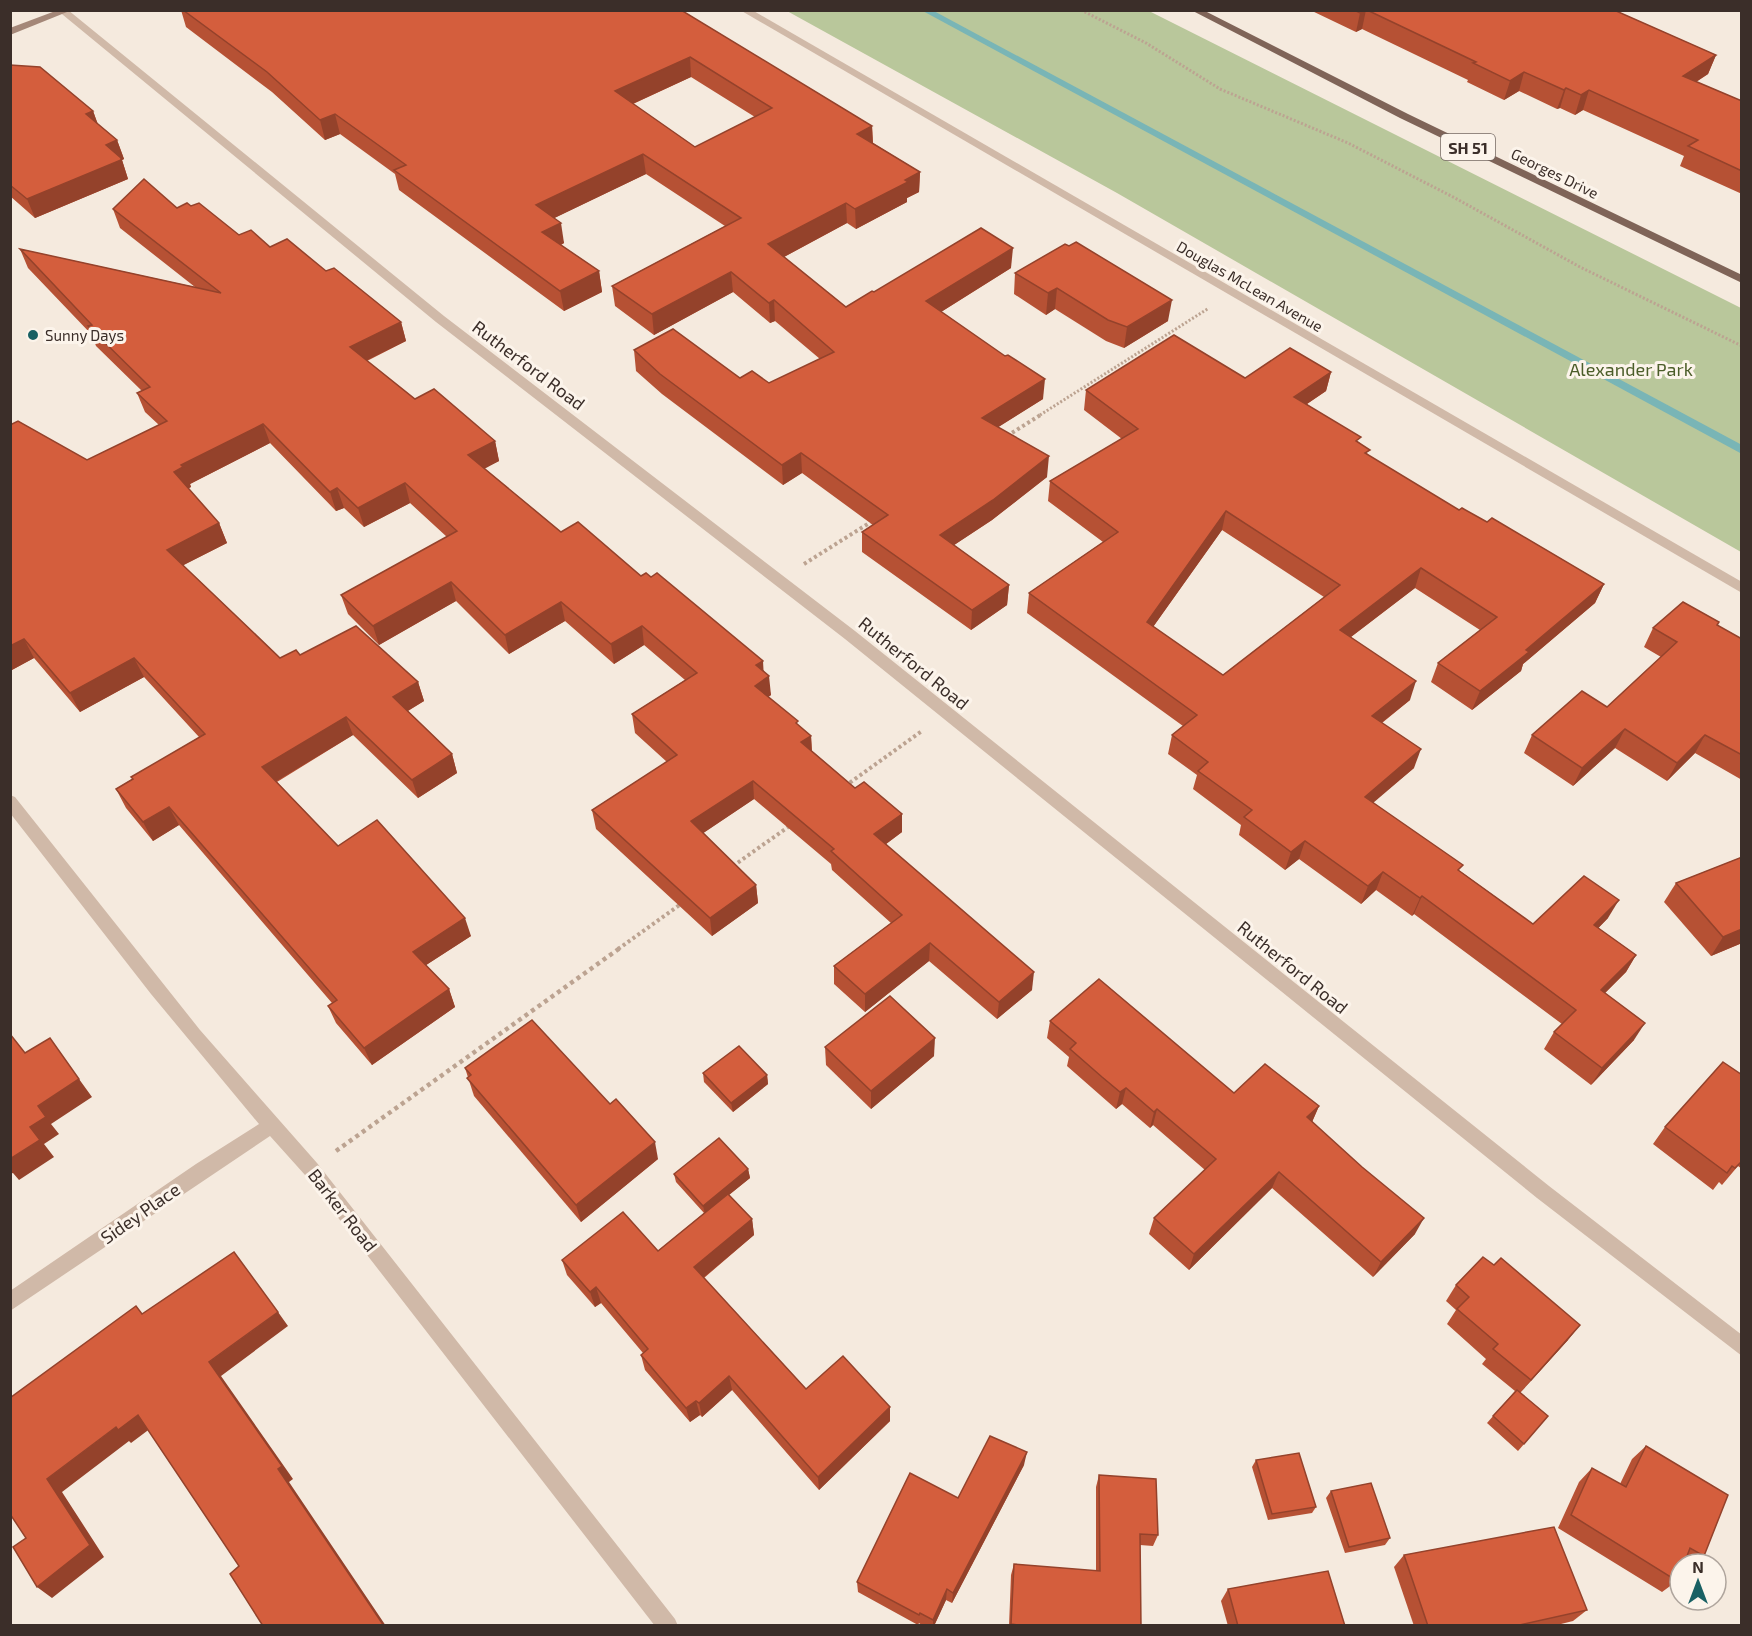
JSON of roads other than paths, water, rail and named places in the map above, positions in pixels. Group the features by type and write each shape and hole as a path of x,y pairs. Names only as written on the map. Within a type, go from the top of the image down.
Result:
{"main road":[{"name":"Georges Drive","path":"1195,10 1404,116 1742,280"},
{"path":"10,32 64,11"}],"street":[{"name":"Douglas McLean Avenue","path":"744,10 1742,588"},
{"name":"Rutherford Road","path":"64,11 440,319 779,580 1543,1192 1686,1301 1742,1347"},
{"name":"Barker Road","path":"10,801 143,974 271,1126 311,1169 668,1626"},
{"name":"Sidey Place","path":"10,1302 202,1170 271,1126"}],"waterway":[{"path":"925,10 1742,450"}],"place":[{"name":"Sunny Days","path":"33,335"}],"park label":[{"name":"Alexander Park","path":"1631,369"}]}
